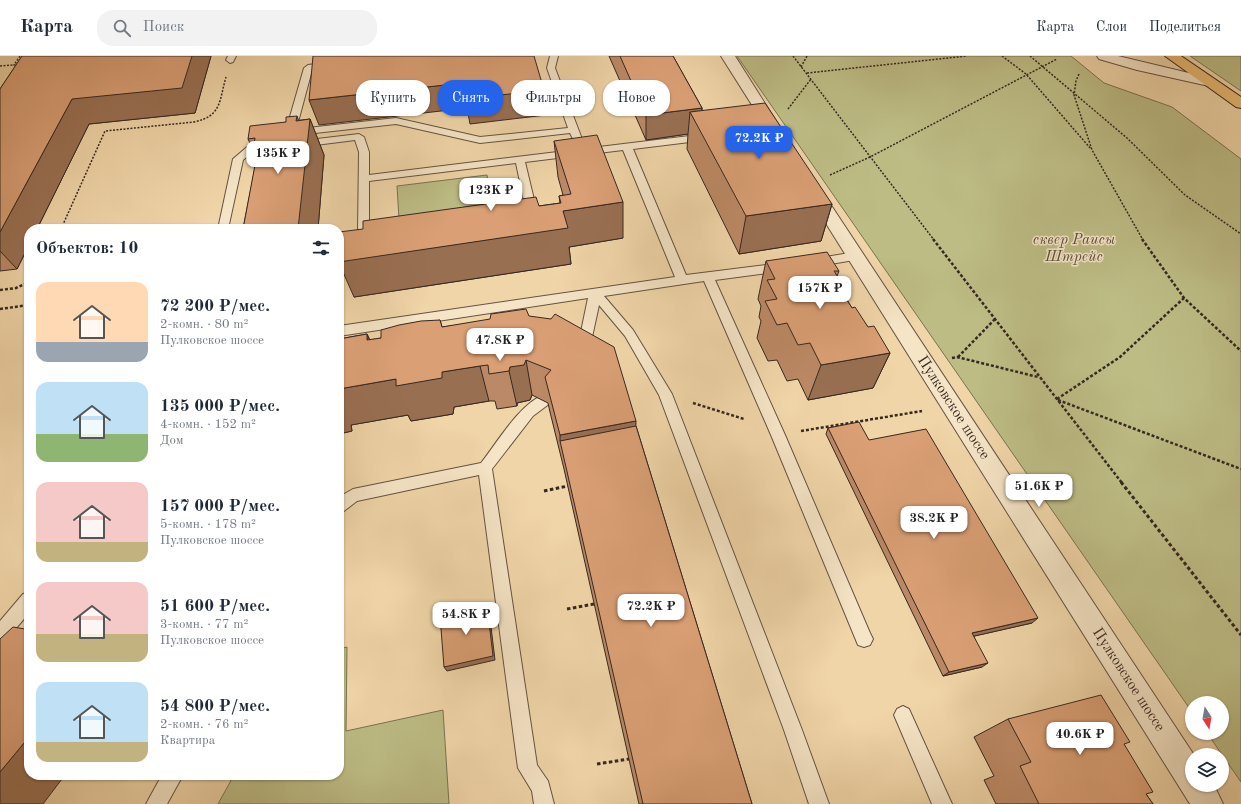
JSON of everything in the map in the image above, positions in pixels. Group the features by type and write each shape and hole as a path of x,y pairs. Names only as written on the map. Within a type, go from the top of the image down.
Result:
{"main road":[{"path":"1172,56 1241,104"}],"street":[{"path":"728,56 772,131"},
{"path":"1104,56 1142,67 1209,82"},
{"name":"Пулковское шоссе","path":"805,177 1185,768"},
{"path":"1200,792 1208,804"}],"lane":[{"path":"554,56 551,68 582,153"},
{"path":"338,65 308,68 292,127 297,132 396,121 480,140 573,130"},
{"path":"363,179 520,161 714,136"},
{"path":"224,224 238,159 250,149 359,137 364,152 364,230 386,227"},
{"path":"627,147 682,280"},
{"path":"508,211 531,208 520,161"},
{"path":"344,330 682,280 856,256"},
{"path":"708,277 778,435 864,639"},
{"path":"581,363 595,293"},
{"path":"595,293 629,333 665,394 793,730 819,804"},
{"path":"344,502 353,495 485,468 528,412 544,400"},
{"path":"485,468 528,768 541,788 544,804"},
{"path":"0,634 24,606"},
{"path":"903,716 942,804"},
{"path":"156,804 170,780"}],"path":[{"path":"14,65 20,56"},
{"path":"793,56 1039,377 1241,635"},
{"path":"801,67 807,56"},
{"path":"806,73 967,56"},
{"path":"1002,56 1026,74 1092,150"},
{"path":"1030,56 1074,95 1127,138 1185,196 1241,234"},
{"path":"63,224 106,131 194,122 214,115 217,110 231,58"},
{"path":"828,176 870,158 1057,58"},
{"path":"0,66 21,64"},
{"path":"1079,74 1076,81 1074,95 1092,150 1140,236 1184,298 1241,351"},
{"path":"772,131 811,79"},
{"path":"0,290 16,288 24,284"},
{"path":"1057,400 1120,356 1184,298"},
{"path":"0,308 24,306"},
{"path":"957,358 995,319"},
{"path":"925,363 957,358 1039,377"},
{"path":"665,394 752,421 778,435 925,410"},
{"path":"1057,400 1241,469"},
{"path":"544,491 568,486"},
{"path":"567,609 594,604"},
{"path":"597,764 629,759"}],"green space":[{"name":"сквер Раисы Штрейс","path":"737,56 1071,56 1104,83 1172,107 1241,159 1241,782 1229,765 1229,748 1217,748 1212,740 1229,740 1229,696 1185,696 1185,702"},
{"path":"1190,56 1241,56 1241,91"},
{"path":"487,175 493,207 399,219 397,186"},
{"path":"347,647 346,731 443,710 449,804 218,804 231,780 344,780 344,648"}],"building":[{"path":"22,56 192,56 182,88 72,99 0,232 0,89"},
{"path":"313,56 534,56 541,80 511,80 511,94 503,95 503,80 438,80 438,86 430,87 430,80 356,80 356,95 309,100"},
{"path":"620,56 673,56 702,108 670,112 670,80 631,80"},
{"path":"765,103 832,204 746,216 690,112"},
{"path":"297,116 296,121 310,119 299,224 244,224 258,149 253,150 255,138 248,139 250,126 286,122 286,117"},
{"path":"597,135 623,202 563,211 568,228 344,261 344,231 363,229 363,221 536,197 539,206 561,203 559,196 571,194 554,141"},
{"path":"827,252 839,271 834,271 846,290 841,291 852,308 855,307 868,327 874,326 890,353 821,365 810,343 798,345 787,323 777,325 765,301 777,299 767,280 775,279 766,261"},
{"path":"526,309 529,316 551,319 555,314 614,347 636,421 560,435 545,377 551,370 526,360 524,365 510,367 509,371 489,374 488,365 442,372 442,378 396,386 396,379 344,388 344,338 367,334 367,340 381,338 381,330 399,325 421,321 440,320 442,327 490,319 491,314"},
{"path":"859,422 869,440 926,429 1038,618 972,633 988,663 949,672 828,428"},
{"path":"636,426 752,804 643,804 560,441"},
{"path":"487,605 493,656 444,667 440,616"},
{"path":"13,627 24,629 24,743 0,772 0,639"},
{"path":"1101,695 1130,742 1124,744 1153,792 1146,794 1153,804 1039,804 1020,766 1031,762 1008,719"}]}
